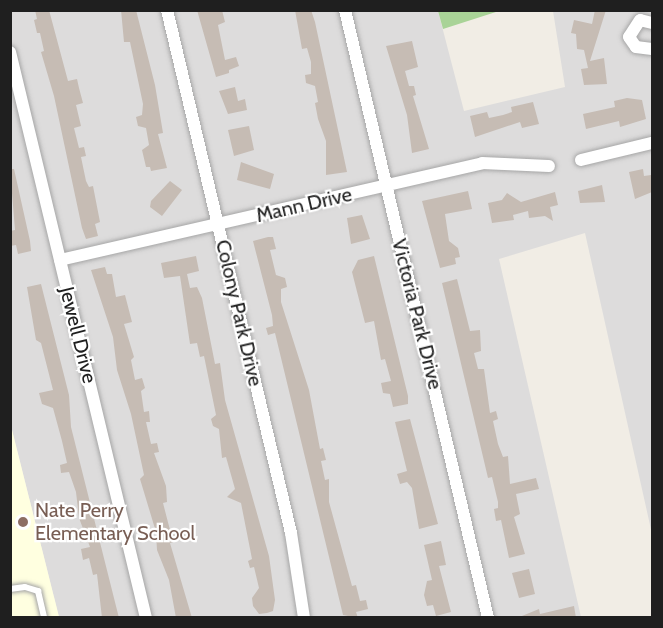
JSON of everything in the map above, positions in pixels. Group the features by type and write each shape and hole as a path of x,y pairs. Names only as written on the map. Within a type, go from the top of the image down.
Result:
{"street":[{"name":"Colony Park Drive","path":"167,10 291,533 304,618"},
{"name":"Victoria Park Drive","path":"345,10 488,618"},
{"path":"652,23 640,20 629,37 636,47 652,49"},
{"name":"Jewell Drive","path":"10,52 146,618"},
{"path":"581,160 652,144"},
{"name":"Mann Drive","path":"60,260 482,163 549,166"}],"lane":[{"path":"10,589 26,587 38,591 44,618"}],"shaded area":[{"path":"10,11 438,11 464,111 565,87 553,11 652,11 652,534 585,233 499,259 581,617 59,617 11,426"},
{"name":"Nate Perry Elementary School","path":"11,426 59,617 11,617"}],"green space":[{"path":"499,10 443,29 438,11"}],"building":[{"path":"35,10 49,10 68,81 77,79 83,103 76,105 81,126 74,128 79,148 84,147 86,156 81,157 86,181 89,187 93,186 100,222 95,224 98,236 86,239 82,228 54,96 41,52 44,51 40,33 37,33 34,20 37,19"},
{"path":"121,10 136,10 155,85 163,133 158,134 167,168 151,171 150,167 146,167 142,150 149,145 146,128 138,126 136,117 142,115 143,104 130,42 124,42"},
{"path":"197,10 222,10 225,22 218,25 225,60 236,57 239,66 229,70 229,73 216,77"},
{"path":"295,10 311,10 315,22 347,172 326,175 326,141 318,119 315,86 306,83 305,75 311,74 311,62 307,48 302,49"},
{"path":"595,10 606,10 590,61 604,58 607,84 584,85 581,69 588,68 584,50 577,49 576,34 571,33 574,20 592,24"},
{"path":"412,41 418,67 405,71 409,86 414,86 416,95 413,96 429,149 412,153 407,115 386,46"},
{"path":"235,87 238,101 245,99 247,110 228,114 219,91"},
{"path":"627,98 642,100 646,119 620,127 619,121 586,129 583,114 615,107 614,101"},
{"path":"533,102 539,124 522,128 520,122 475,137 470,116 487,112 489,118 503,115 512,112 511,107"},
{"path":"249,126 254,150 234,156 228,130"},
{"path":"241,162 274,174 270,189 237,180"},
{"path":"10,169 14,169 31,251 18,254 16,245 10,246 10,231 15,230"},
{"path":"643,169 644,176 651,175 652,192 635,199 629,172"},
{"path":"170,181 182,190 162,216 150,207 151,201"},
{"path":"602,185 605,202 580,203 578,191"},
{"path":"468,191 472,209 445,214 449,241 458,248 460,257 455,258 456,264 440,268 422,201"},
{"path":"555,192 558,205 550,207 553,221 545,216 529,218 528,211 513,215 514,220 492,223 488,203 502,200 507,193 521,202"},
{"path":"362,215 370,239 351,244 347,218"},
{"path":"273,237 276,249 270,250 276,275 285,278 287,287 281,289 281,302 309,390 320,449 323,448 326,460 321,461 325,480 329,479 329,502 352,586 356,585 360,601 366,600 368,609 356,612 358,618 343,615 275,333 268,335 266,328 273,326 272,315 253,241"},
{"path":"196,256 199,271 187,274 190,288 197,287 202,298 215,364 220,363 225,400 269,556 275,600 273,611 267,613 259,614 253,606 252,598 259,588 254,567 250,568 248,561 252,559 241,503 227,497 235,489 226,457 222,458 219,429 213,426 211,419 216,415 204,356 200,357 197,343 190,344 180,276 164,278 161,263"},
{"path":"374,256 408,396 408,404 393,407 390,394 383,393 381,383 391,381 385,359 381,360 374,321 365,323 352,272 358,260"},
{"path":"105,267 107,274 112,274 116,297 125,295 132,322 124,324 134,357 131,360 135,380 142,378 145,388 141,391 144,412 149,411 150,422 146,422 151,444 157,443 159,452 154,453 166,486 167,502 163,503 170,530 184,530 186,538 170,543 192,618 176,618 169,580 157,550 156,532 140,479 144,475 131,414 117,370 113,337 91,270"},
{"path":"457,279 470,331 480,330 481,351 474,353 478,369 484,369 490,413 496,411 498,419 493,421 503,457 508,456 510,484 536,478 539,489 516,494 520,514 514,517 525,554 509,558 501,520 496,521 494,509 498,508 498,502 492,477 488,478 442,283"},
{"path":"41,284 69,395 71,427 119,618 102,618 97,574 93,575 89,558 83,560 81,549 90,547 79,518 76,492 69,472 61,473 60,465 67,463 53,408 42,404 39,393 53,390 41,343 36,340 27,287"},
{"path":"410,419 438,524 419,529 412,488 407,482 400,484 397,474 407,471 395,422"},
{"path":"441,541 446,565 439,566 451,612 436,616 433,605 427,606 424,595 427,581 432,580 424,545"},
{"path":"529,569 535,594 519,598 512,573"},
{"path":"574,606 576,618 517,618 539,609 540,614"}],"place":[{"name":"Nate Perry Elementary School","path":"23,522"}]}
